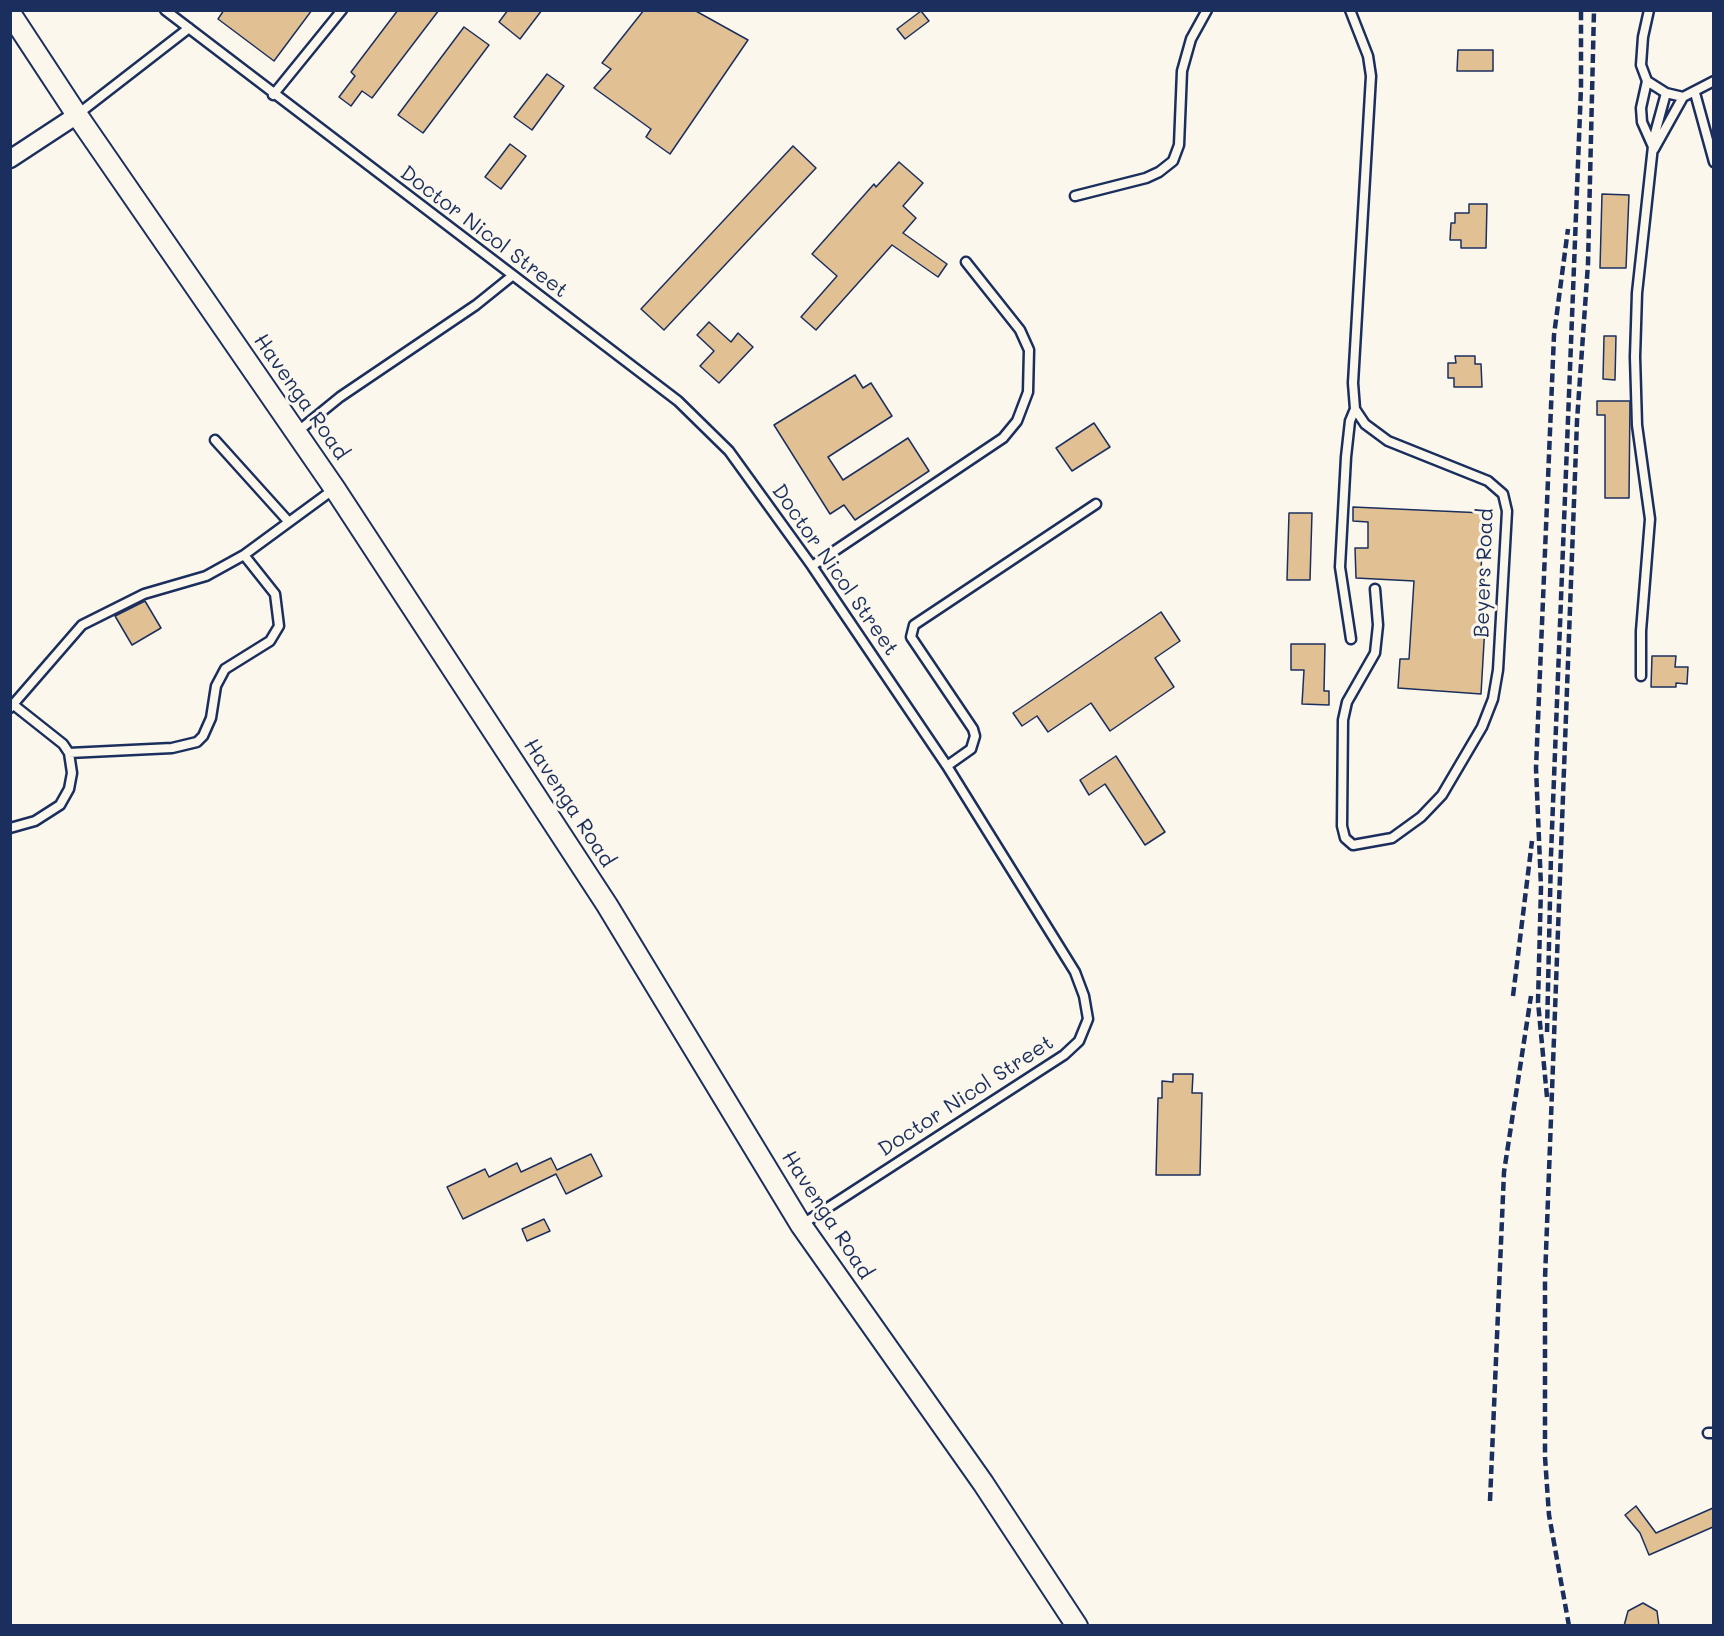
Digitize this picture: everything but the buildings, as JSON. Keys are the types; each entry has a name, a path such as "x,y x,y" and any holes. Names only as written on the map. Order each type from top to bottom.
{"street":[{"name":"Havenga Road","path":"10,13 76,115 335,489 607,905 801,1225 983,1483 1077,1626"},
{"path":"10,159 76,115"}],"lane":[{"name":"Doctor Nicol Street","path":"165,10 669,394 729,451 812,566 947,766 1075,972 1084,996 1088,1019 1079,1041 1064,1055 801,1225"},
{"path":"273,94 342,10"},
{"path":"1075,196 1146,178 1159,172 1173,161 1179,145 1182,71 1191,39 1207,10"},
{"path":"1350,10 1368,56 1371,76 1353,383 1355,409 1350,421 1340,567 1351,639"},
{"path":"1649,10 1643,37 1641,65 1647,81 1641,115 1644,131 1654,149"},
{"path":"76,115 189,28"},
{"path":"1647,81 1666,93 1683,97 1695,93 1713,81"},
{"path":"1641,676 1641,631 1650,519 1637,425 1635,357 1637,293 1657,122 1666,93"},
{"path":"1695,93 1713,162"},
{"path":"1654,149 1683,97"},
{"path":"812,566 1004,438 1017,421 1028,392 1029,350 1020,330 966,262"},
{"path":"296,433 340,397 476,305 512,276"},
{"name":"Beyers Road","path":"1355,409 1365,424 1388,441 1488,481 1503,494 1507,511 1498,670 1492,699 1482,727 1442,795 1421,817 1392,838 1361,845 1348,842 1342,826 1343,720 1347,702 1375,653 1378,625 1375,589"},
{"path":"215,440 288,521"},
{"path":"10,828 35,821 60,805 72,782 69,753 56,737 13,707 82,625 144,594 206,576 243,555 335,489"},
{"path":"947,766 972,749 975,736 973,729 911,637 914,625 1096,504"},
{"path":"69,753 172,748 196,742 203,736 211,718 216,686 225,669 270,641 279,626 279,607 275,594 243,555"}],"railway":[{"path":"1547,1032 1551,855 1581,87 1581,10"},
{"path":"1569,1626 1549,1515 1545,1457 1545,1279 1577,421 1588,264 1594,10"},
{"path":"1547,1097 1538,1002 1541,887 1536,768 1554,335 1568,229"},
{"path":"1513,996 1532,841"},
{"path":"1490,1501 1504,1172 1531,996"}]}
